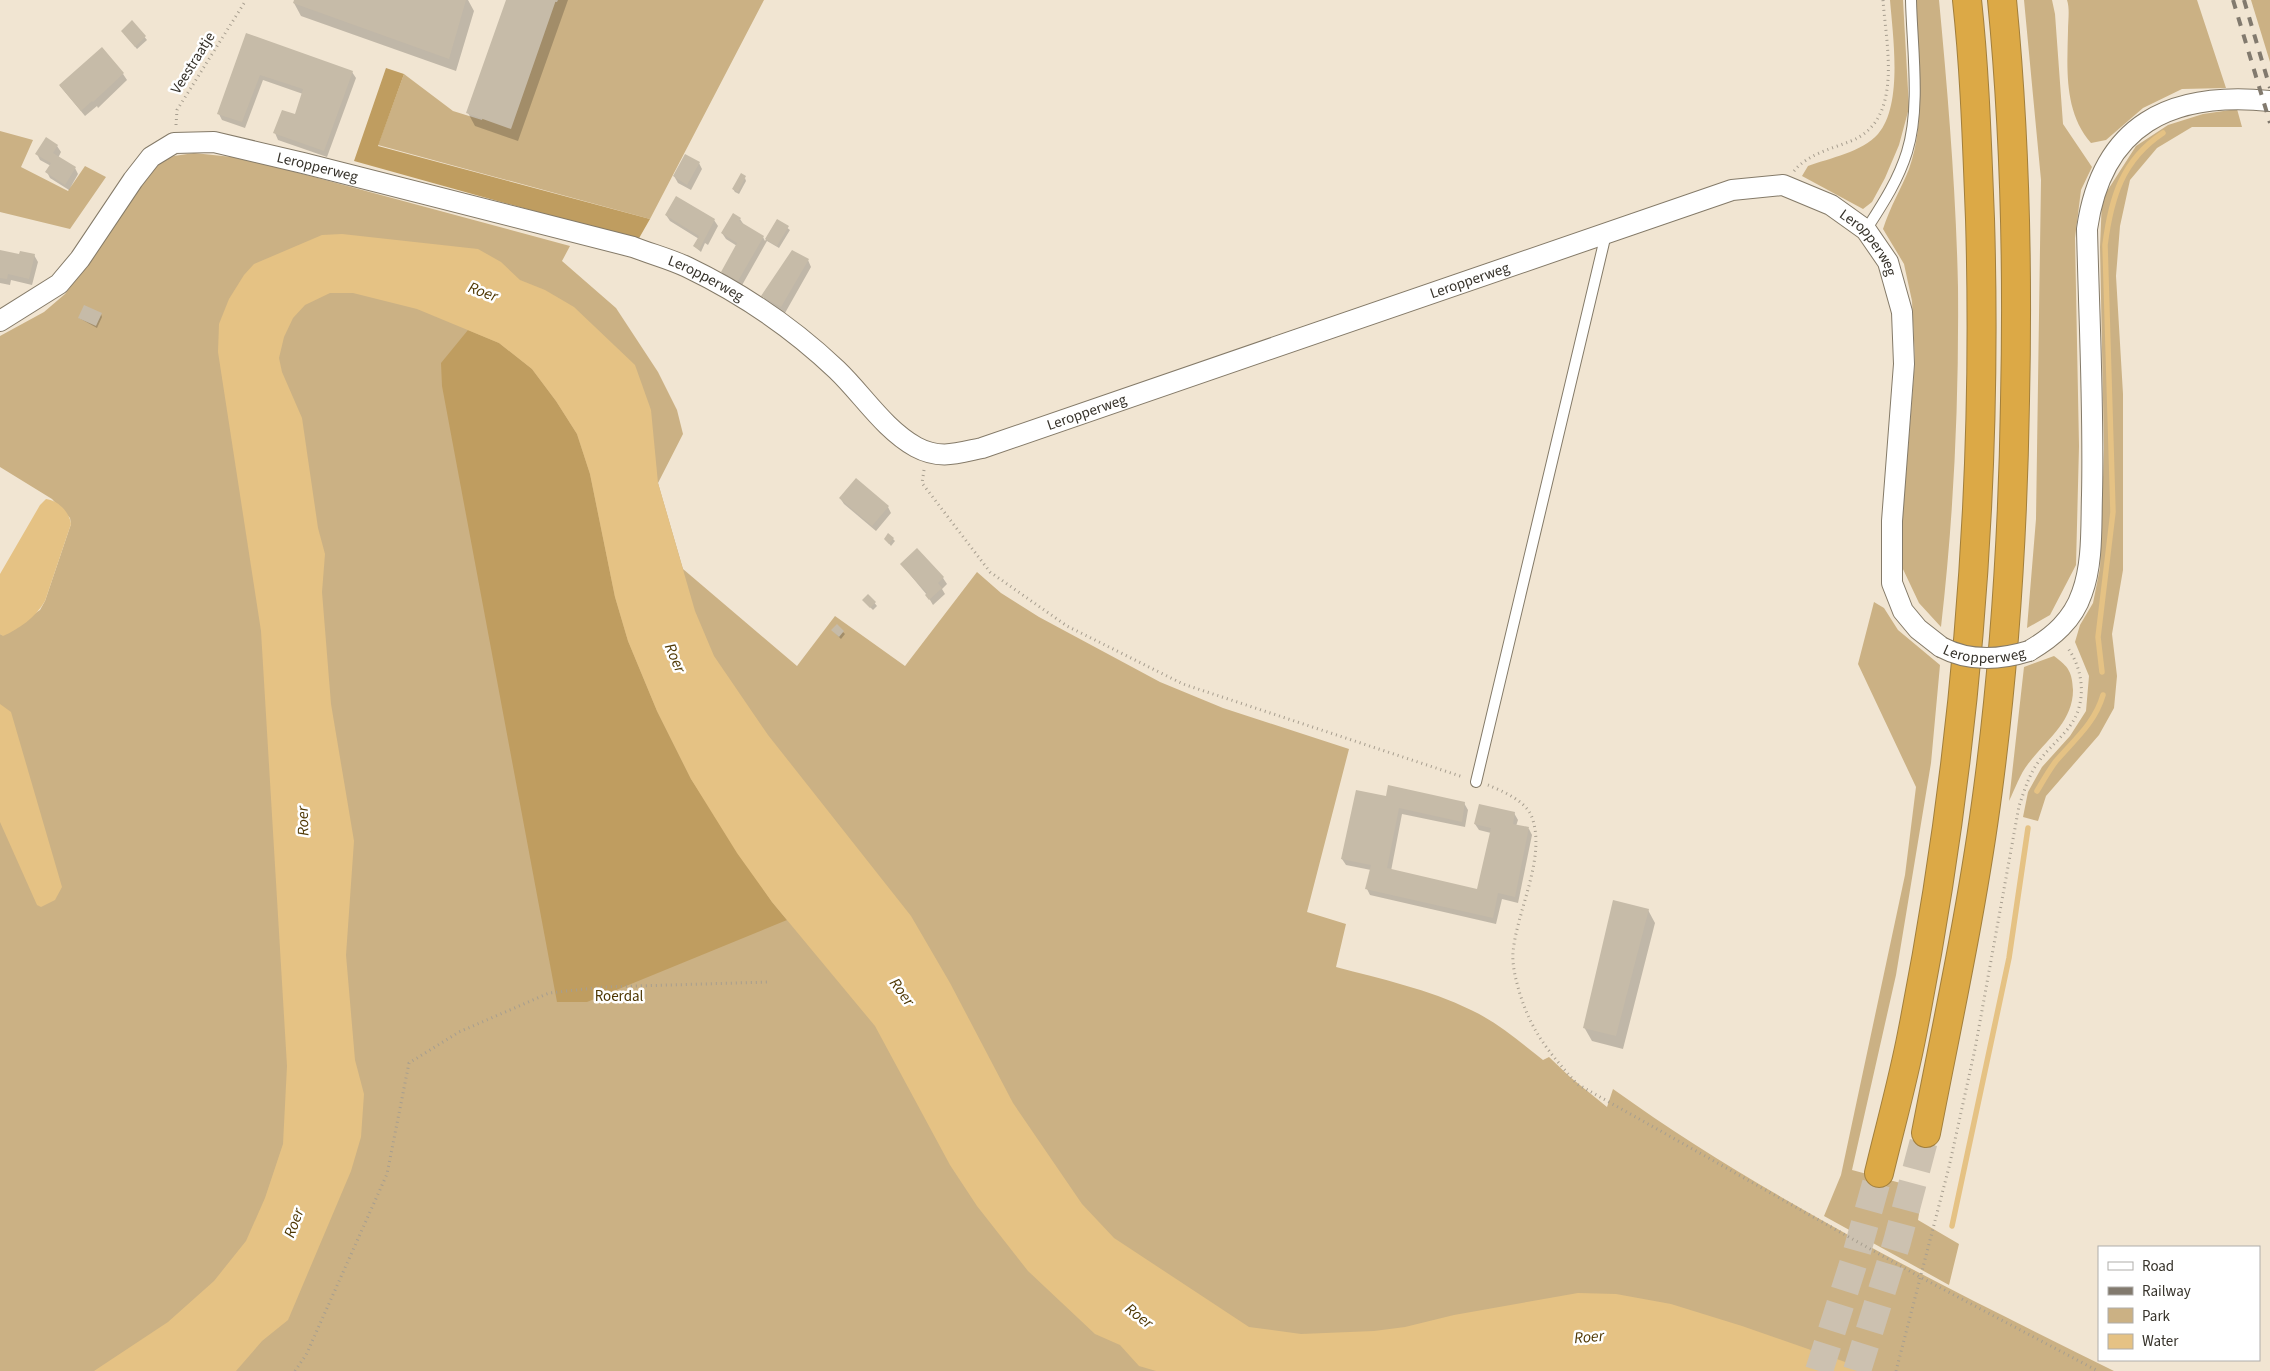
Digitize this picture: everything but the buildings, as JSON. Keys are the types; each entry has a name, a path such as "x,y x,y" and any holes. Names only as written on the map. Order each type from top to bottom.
{"highway":[{"path":"1879,1173 1912,1036 1938,882 1959,734 1974,564 1981,412 1982,306 1977,141 1967,0"},
{"path":"1926,1133 1970,905 1988,788 2004,633 2011,539 2017,301 2014,171 2002,0"}],"street":[{"name":"Leropperweg","path":"0,321 59,284 80,259 132,180 151,156 174,143 214,142 633,248 685,266 738,294 797,334 838,371 899,436 918,448 941,456 982,448 1732,190 1782,185 1831,205 1866,230 1888,262 1902,312 1904,364 1892,521 1892,584 1903,611 1918,629 1940,647 1961,656 1976,658 2010,657 2030,651 2055,634 2068,620 2079,601 2086,582 2091,535 2093,460 2087,229 2090,209 2097,185 2113,154 2125,140 2158,116 2179,107 2209,100 2270,102"}],"lane":[{"path":"1866,230 1896,180 1907,151 1914,98 1911,0"},
{"path":"1476,782 1606,234"}],"path":[{"name":"Veestraatje","path":"174,143 177,110 246,0"},
{"path":"1782,185 1803,160 1863,136 1879,119 1886,96 1888,67 1883,0"},
{"path":"927,451 922,483 990,572 1067,626 1183,684 1488,785 1513,796 1531,814 1537,842 1513,953 1516,981 1527,1017 1547,1049 1577,1084 1920,1277 2098,1371"},
{"path":"1896,1371 1949,1167 1975,1048 2018,806 2028,780 2037,764 2073,722 2080,705 2082,690 2079,672 2073,655 2063,642"},
{"path":"295,1371 306,1355 387,1174 409,1063 460,1032 549,993 602,988 770,982"}],"green space":[{"path":"529,0 557,2 558,0 764,0 650,219 378,145 404,74 453,111 482,120"},
{"path":"1890,0 1903,0 1909,108 1899,145 1885,178 1872,202 1863,209 1802,176 1808,166 1855,150 1871,140 1878,134 1886,121 1894,89 1895,70"},
{"path":"1915,0 1939,0 1951,143 1957,251 1958,329 1955,457 1941,627 1919,603 1902,567 1902,524 1915,360 1912,301 1904,264 1883,229 1909,169 1915,150 1918,129 1920,85"},
{"path":"2024,0 2052,0 2055,14 2063,124 2092,167 2081,190 2075,238 2079,446 2076,565 2050,615 2027,628 2036,519 2041,180"},
{"path":"2067,0 2197,0 2226,88 2182,89 2143,108 2106,140 2091,143 2082,131 2076,118 2069,90 2067,61 2069,11"},
{"path":"2251,0 2270,0 2270,62"},
{"path":"2237,109 2242,127 2192,127 2157,148 2130,180 2120,226 2116,276 2123,394 2123,570 2112,634 2117,676 2114,708 2099,735 2046,796 2038,821 2023,817 2028,792 2042,767 2070,736 2086,711 2089,676 2075,642 2080,625 2093,603 2100,568 2104,449 2100,247 2102,199 2136,146 2168,125 2203,114"},
{"path":"0,131 33,140 21,167 68,191 85,166 106,177 70,229 0,212"},
{"name":"Roerdal","path":"194,153 232,157 288,170 570,246 562,261 616,308 658,372 677,410 683,434 658,483 683,569 797,666 835,616 905,666 977,572 1001,593 1039,617 1160,682 1223,708 1349,749 1307,912 1346,924 1336,967 1421,990 1481,1015 1543,1060 1549,1057 1607,1107 1613,1089 1672,1130 1795,1205 1921,1274 2114,1371 0,1371 0,634 3,635 40,610 45,601 71,524 70,518 52,499 0,467 0,336 44,312 65,294 85,268 139,184 161,162 174,156"},
{"path":"1874,602 1884,608 1898,630 1940,665 1931,763 1896,975 1852,1170 1923,1189 1918,1220 1959,1244 1949,1285 1824,1216 1841,1175 1905,875 1916,787 1858,664"},
{"path":"2054,656 2063,663 2071,674 2072,701 2064,721 2025,768 2009,801 2024,667"}],"shaded area":[{"path":"386,68 404,74 378,146 650,219 638,240 354,161"},
{"path":"468,330 499,343 532,369 556,401 577,434 590,474 615,597 628,641 657,711 691,779 772,902 787,920 587,1002 557,1002 442,386 441,363"}],"water":[{"name":"Roer","path":"342,234 478,249 501,262 520,280 545,290 574,307 635,365 651,410 658,483 695,611 714,656 768,735 911,916 950,983 1013,1103 1082,1204 1114,1238 1249,1327 1301,1334 1374,1331 1405,1327 1454,1315 1578,1293 1616,1294 1671,1304 1742,1326 1871,1371 1156,1371 1139,1366 1120,1345 1095,1334 1028,1271 977,1206 950,1165 875,1026 772,902 737,853 691,779 657,711 628,641 615,597 590,474 577,434 556,401 532,369 499,343 417,309 353,293 330,293 305,305 293,318 284,337 279,358 282,372 302,418 318,528 325,554 322,592 331,704 354,841 346,955 355,1060 364,1094 361,1137 351,1171 288,1320 262,1341 236,1371 94,1371 168,1322 214,1281 246,1241 265,1198 283,1144 287,1066 261,631 218,352 219,324 229,299 244,275 254,264 322,235"},
{"path":"46,499 55,502 63,508 71,524 45,601 27,622 3,636 0,634 0,574 40,505"},
{"path":"0,704 11,712 62,887 55,900 41,907 37,905 0,822"}],"waterway":[{"path":"2102,672 2098,637 2113,512 2105,245 2115,196 2128,168 2137,155 2163,133"},
{"path":"2037,791 2056,761 2089,723 2103,695"},
{"path":"1952,1226 2009,958 2028,828"}],"tunnel":[{"path":"1857,1371 1897,1242 1926,1133"},
{"path":"1819,1371 1856,1255 1879,1173"}],"railway":[{"path":"2233,0 2270,123"},
{"path":"2244,0 2270,88"}]}
